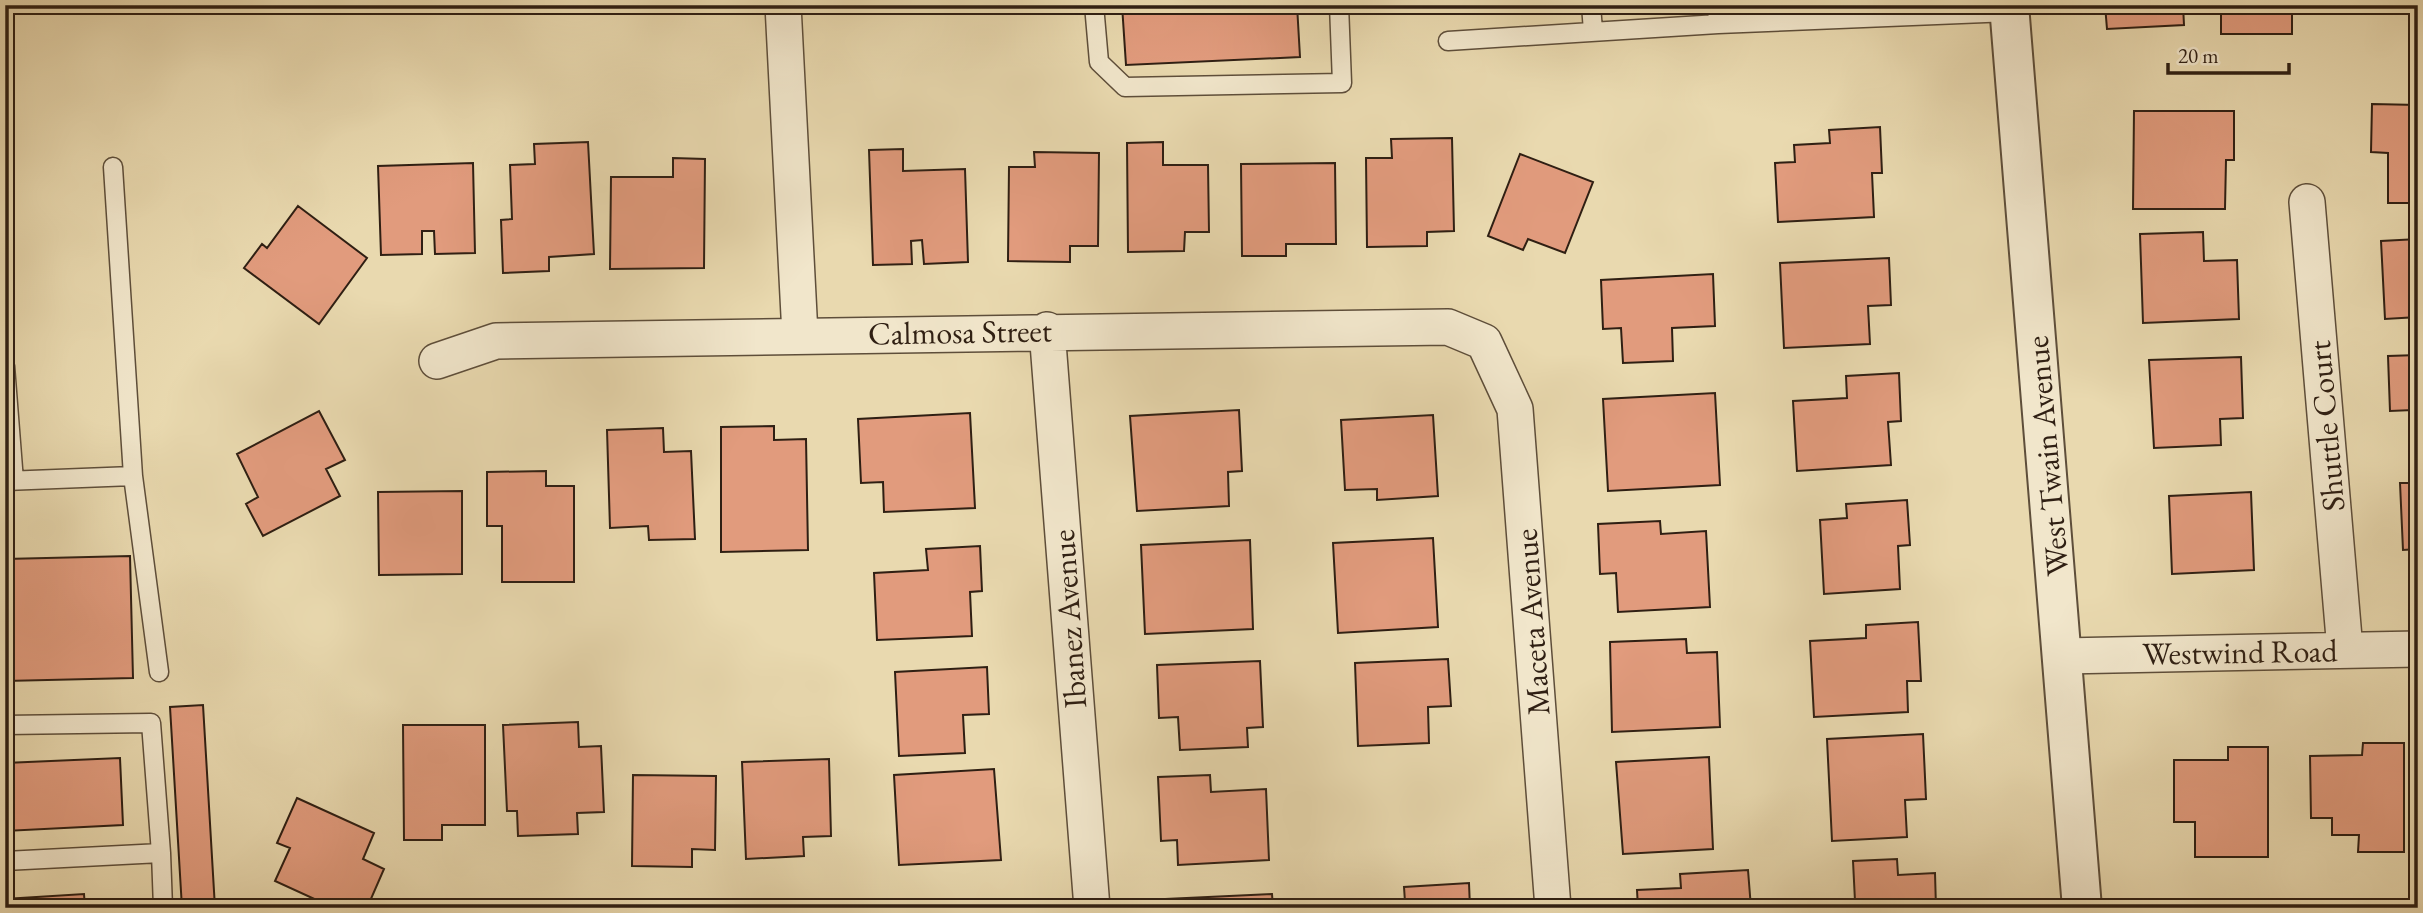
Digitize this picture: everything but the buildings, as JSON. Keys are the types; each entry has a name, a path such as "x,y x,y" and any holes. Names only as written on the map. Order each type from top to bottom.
{"street":[{"path":"783,5 800,335"},
{"name":"West Twain Avenue","path":"2009,9 2082,908"},
{"name":"Shuttle Court","path":"2307,202 2345,650"},
{"name":"Calmosa Street","path":"437,360 496,341 1047,330 1448,327 1484,342"},
{"name":"Ibanez Avenue","path":"1047,330 1092,908"},
{"name":"Maceta Avenue","path":"1484,342 1516,409 1553,908"},
{"name":"Westwind Road","path":"2063,656 2418,649"}],"lane":[{"path":"1094,5 1099,62 1125,88 1342,83 1339,5"},
{"path":"1591,5 1593,31"},
{"path":"1717,5 1718,24"},
{"path":"1448,41 2009,9"},
{"path":"113,167 133,476 159,672"},
{"path":"5,366 10,481 133,476"},
{"path":"5,725 151,723 163,908"},
{"path":"5,861 161,853"}]}
